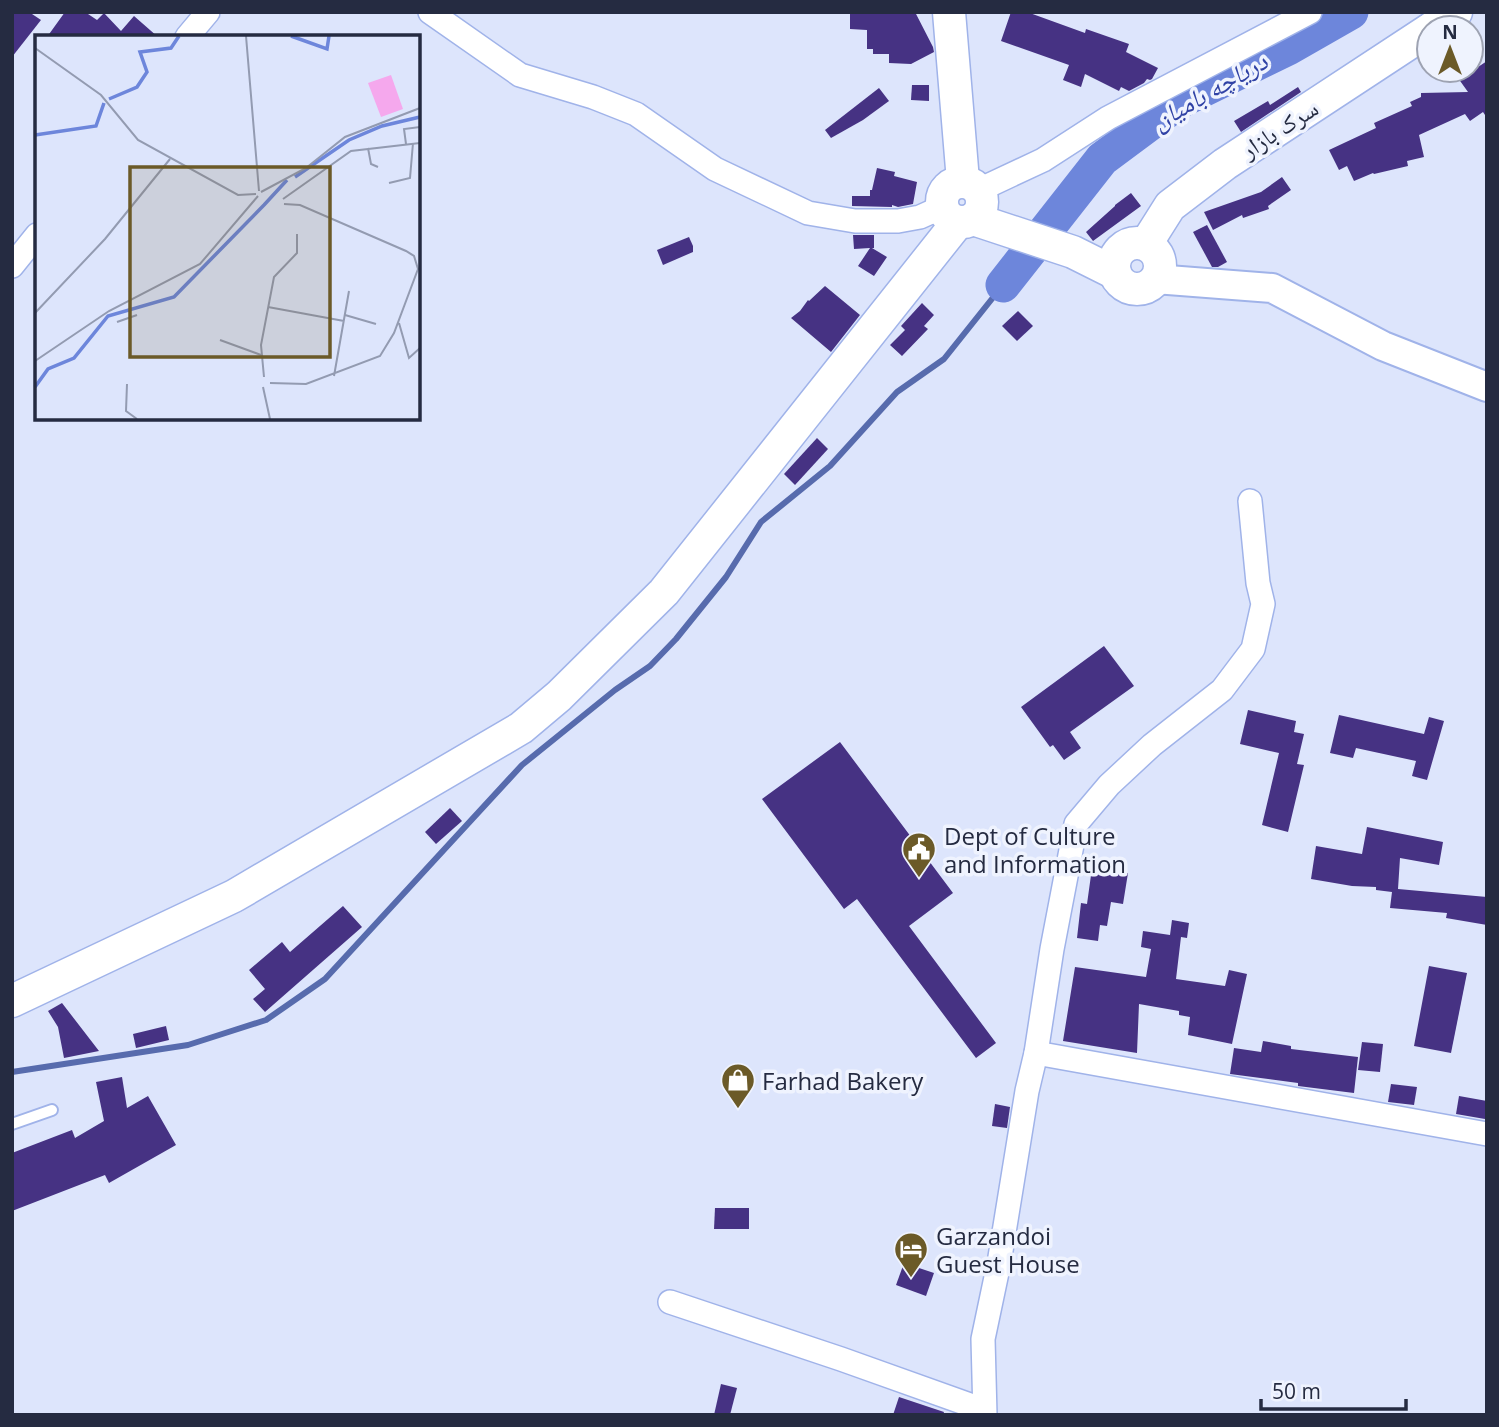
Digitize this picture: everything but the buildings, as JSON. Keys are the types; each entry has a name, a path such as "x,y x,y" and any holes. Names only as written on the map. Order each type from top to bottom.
{"main road":[{"path":"12,1001 234,896 521,728 559,696 664,592 966,204 949,12"},
{"name":"سرک بازار","path":"1146,244 1170,206 1225,164 1415,39"},
{"path":"966,204 1009,225 1076,246 1116,265"},
{"path":"1132,243 1146,244 1159,260 1160,266 1155,279 1146,286 1134,288 1122,283 1116,265 1120,250 1132,243"}],"street":[{"path":"189,35 208,12"},
{"path":"430,12 520,75 593,97 636,114 715,169 808,213 855,221 920,218 966,204 1043,160 1108,118 1310,12"},
{"path":"12,266 35,237"},
{"path":"1155,279 1272,288 1383,346 1487,387"},
{"path":"670,1302 841,1359 985,1412 983,1339 999,1263 1027,1091 1076,824 1109,785 1152,745 1222,690 1254,649 1263,604 1258,583 1250,501"},
{"path":"1036,1053 1487,1134"}],"lane":[{"path":"12,1124 52,1110"}],"waterway":[{"name":"دریاچه بامیان","path":"1003,285 1102,159 1180,101 1288,48 1351,12"},
{"path":"12,1072 188,1045 266,1020 325,979 522,765 615,690 650,666 676,639 726,577 761,522 830,466 897,392 944,359 1003,285"}],"place":[{"name":"Dept of Culture and Information","path":"919,879"},
{"name":"Farhad Bakery","path":"738,1110"},
{"name":"Garzandoi Guest House","path":"911,1279"}]}
